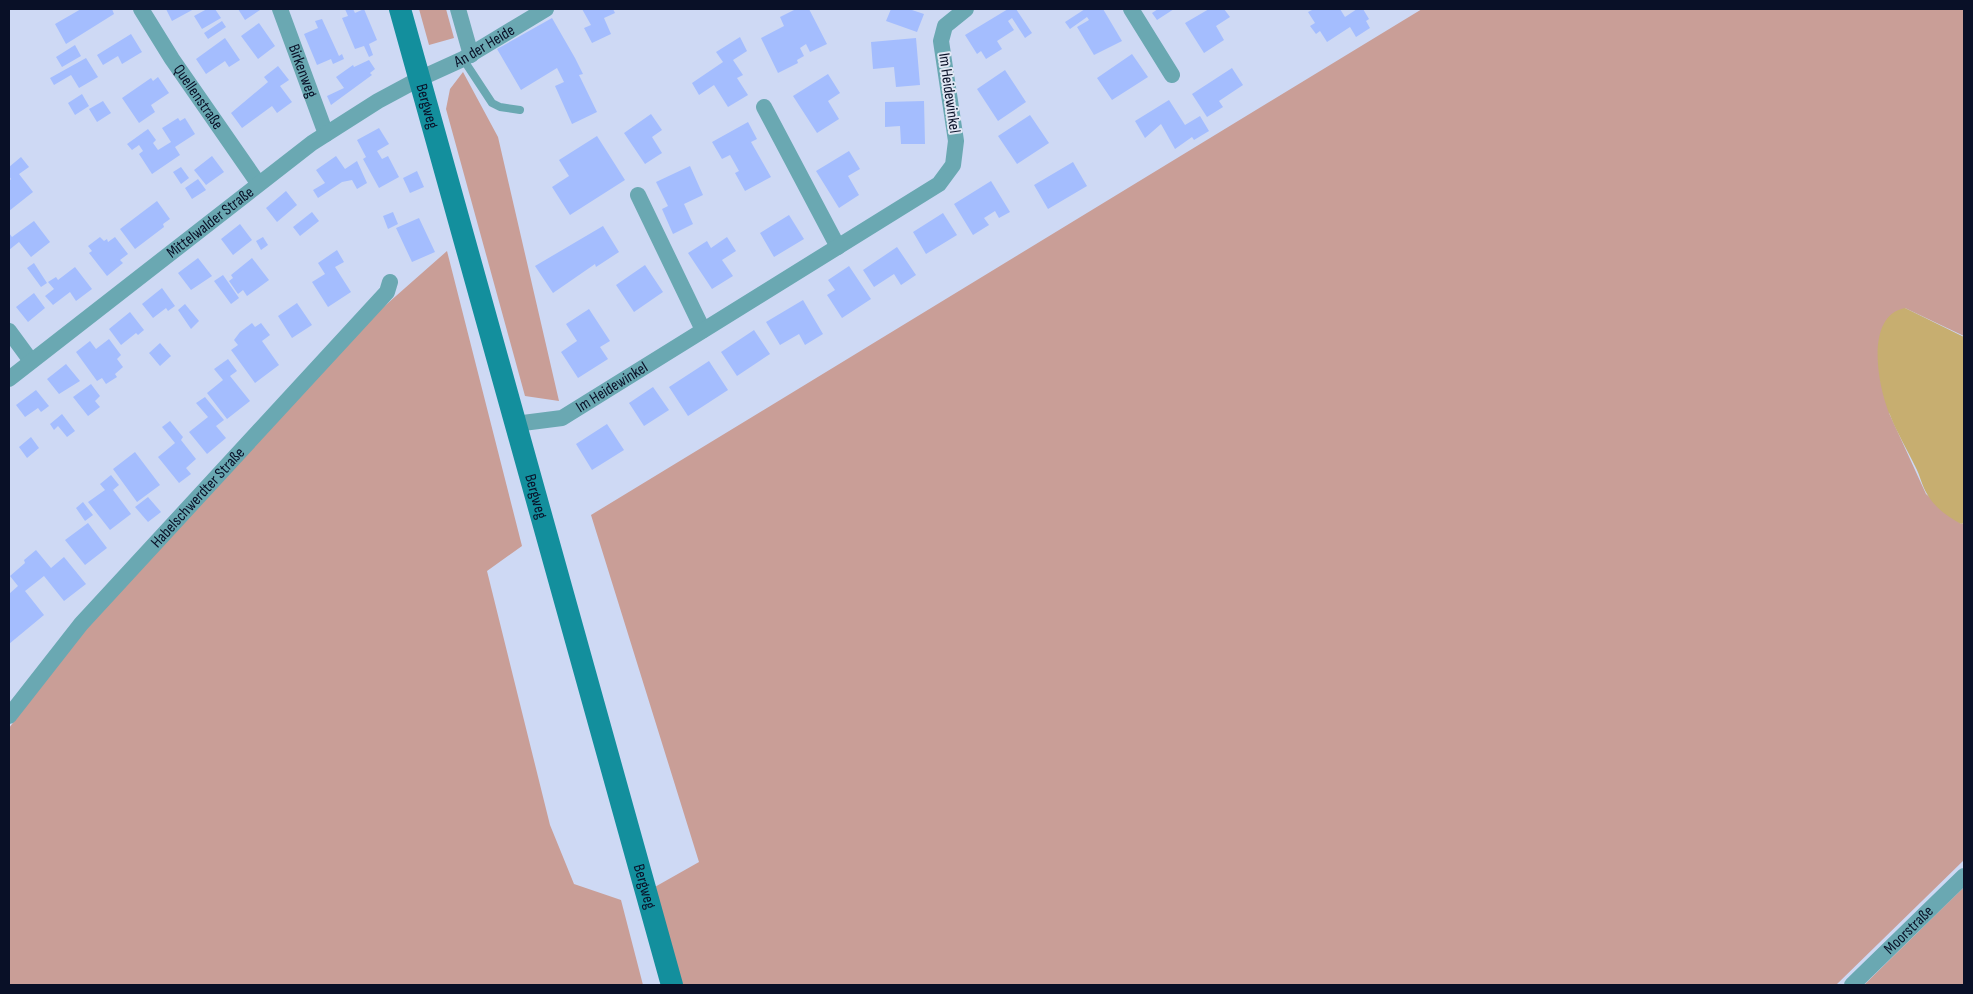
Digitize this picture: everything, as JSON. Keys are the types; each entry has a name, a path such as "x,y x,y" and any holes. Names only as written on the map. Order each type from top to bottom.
{"main road":[{"name":"Bergweg","path":"400,9 672,985"}],"street":[{"name":"Quellenstraße","path":"141,9 258,183"},
{"name":"Birkenweg","path":"280,9 326,134"},
{"path":"458,9 467,57"},
{"name":"An der Heide","path":"419,78 467,57 546,9"},
{"name":"Im Heidewinkel","path":"515,424 562,418 938,184 953,164 956,142 941,41 945,26 966,9"},
{"path":"1131,9 1172,75"},
{"name":"Mittelwalder Straße","path":"9,379 258,183 326,134 419,78"},
{"path":"764,107 838,247"},
{"path":"638,195 703,330"},
{"name":"Habelschwerdter Straße","path":"9,716 81,624 372,309 387,292 390,282"},
{"path":"9,331 31,361"},
{"name":"Moorstraße","path":"1852,985 1964,876"}],"lane":[{"path":"467,57 492,103 500,107 520,110"}],"shaded area":[{"path":"419,9 446,9 454,38 429,45"},
{"path":"1422,9 1964,9 1964,336 1905,308 1889,413 1926,494 1961,524 1964,523 1964,860 1836,985 680,985 653,888 699,862 591,515"},
{"path":"463,72 498,137 559,401 525,396 446,109 450,89"},
{"path":"447,251 522,546 487,571 550,825 574,884 621,900 643,985 9,985 9,728 91,620 371,318"},
{"path":"1905,308 1964,337 1964,523 1961,524 1942,512 1927,494 1917,469 1893,422 1882,388 1879,371 1879,338 1884,324 1892,314"},
{"path":"1964,887 1964,985 1864,985"}],"building":[{"path":"81,9 112,9 114,14 66,44 55,24"},
{"path":"166,9 194,9 172,21"},
{"path":"207,9 215,9 221,18 202,29 194,16"},
{"path":"238,9 259,9 260,10 245,20"},
{"path":"345,9 353,9 355,13 364,9 377,40 369,44 373,55 369,57 364,46 355,49 342,18 348,16"},
{"path":"582,9 613,9 615,13 604,18 611,34 592,43 584,28 591,25"},
{"path":"796,9 809,9 827,44 810,52 806,44 800,48 804,56 797,60 798,63 778,73 761,38 784,26 780,17"},
{"path":"891,9 909,9 924,14 917,32 886,21"},
{"path":"1008,9 1016,9 1032,33 1025,38 1012,18 1008,21 1014,30 997,41 1002,49 986,59 981,51 977,54 965,35"},
{"path":"1085,9 1103,9 1122,41 1094,55 1077,27 1089,20 1087,17 1070,29 1065,22"},
{"path":"1158,9 1174,9 1157,20 1152,13"},
{"path":"1209,9 1224,9 1230,17 1216,26 1224,40 1204,53 1185,23"},
{"path":"1314,9 1340,9 1345,17 1357,9 1363,9 1369,19 1366,21 1370,28 1356,37 1350,27 1327,42 1320,31 1316,34 1310,26 1315,23 1308,12"},
{"path":"552,18 583,74 579,75 597,112 572,124 555,86 564,82 557,68 521,90 497,49"},
{"path":"322,19 339,56 342,54 344,59 333,64 331,59 317,65 304,34 318,28 315,21"},
{"path":"222,21 226,27 208,39 204,33"},
{"path":"259,23 275,46 258,59 241,36"},
{"path":"131,34 142,52 122,64 118,56 103,65 97,55"},
{"path":"740,37 747,51 733,60 743,75 737,78 748,95 728,107 714,85 699,95 692,83 723,62 716,52"},
{"path":"225,38 240,60 229,67 225,61 206,74 196,59"},
{"path":"916,38 920,85 896,87 894,67 873,69 871,42"},
{"path":"75,45 81,56 62,67 56,57"},
{"path":"1132,54 1148,77 1112,100 1097,78"},
{"path":"86,58 98,77 79,88 71,75 54,85 50,78"},
{"path":"369,60 375,69 370,73 372,75 331,105 327,96 344,88 336,77 353,65 354,67"},
{"path":"278,66 289,80 280,86 292,102 277,113 272,106 242,128 231,113 268,82 264,77"},
{"path":"1232,68 1243,85 1219,101 1223,107 1207,117 1192,94"},
{"path":"1005,70 1026,102 998,121 977,89"},
{"path":"828,74 840,93 828,101 839,119 817,133 793,96"},
{"path":"158,77 169,93 151,105 155,112 139,123 122,98 151,78 153,81"},
{"path":"82,94 89,106 75,115 68,103"},
{"path":"1169,100 1185,125 1200,116 1209,131 1194,140 1192,137 1175,149 1161,124 1145,138 1135,121"},
{"path":"103,101 111,113 97,122 89,109"},
{"path":"924,101 925,144 901,144 900,126 885,127 885,102"},
{"path":"651,114 662,130 652,137 662,153 645,164 624,133"},
{"path":"1030,115 1049,143 1017,164 998,136"},
{"path":"178,118 180,121 185,118 195,134 175,147 180,155 152,174 139,154 143,151 139,145 132,150 127,144 148,129 156,140 153,143 158,150 171,142 162,128"},
{"path":"748,122 757,139 751,142 771,177 745,191 735,173 739,171 730,155 722,159 712,142"},
{"path":"379,128 389,144 377,151 382,159 388,156 399,177 379,188 363,159 366,157 357,140"},
{"path":"597,136 625,180 570,215 552,187 569,176 559,160"},
{"path":"849,151 860,169 848,176 859,195 839,208 816,171"},
{"path":"212,156 224,172 206,185 194,170"},
{"path":"336,156 345,169 357,161 367,183 357,189 352,180 342,182 318,198 313,190 325,183 316,170"},
{"path":"21,157 29,167 19,174 33,192 9,211 9,181 11,179 9,167"},
{"path":"1073,162 1087,186 1048,209 1034,185"},
{"path":"690,166 703,195 684,204 693,224 673,234 662,209 668,206 656,182"},
{"path":"181,167 189,178 181,184 173,172"},
{"path":"417,171 424,187 410,193 403,178"},
{"path":"198,179 206,190 192,199 185,188"},
{"path":"991,181 1010,212 999,218 995,211 984,218 989,225 973,235 954,204"},
{"path":"286,191 297,205 277,222 266,208"},
{"path":"157,201 170,219 163,224 164,227 135,249 120,229"},
{"path":"312,212 319,221 300,236 293,227"},
{"path":"393,212 398,224 388,229 383,216"},
{"path":"943,213 957,235 926,254 913,232"},
{"path":"789,215 804,239 774,257 760,233"},
{"path":"419,218 435,252 412,262 396,228"},
{"path":"34,221 50,242 31,257 19,242 9,250 9,233 12,237"},
{"path":"240,224 252,240 233,255 221,239"},
{"path":"603,226 619,252 596,267 595,264 553,293 535,266"},
{"path":"100,237 104,241 107,239 108,242 115,237 128,254 120,260 123,263 107,276 89,253 92,251 88,246"},
{"path":"263,237 268,245 261,250 256,241"},
{"path":"727,237 736,251 722,260 733,276 712,289 688,253 707,241 711,248"},
{"path":"897,247 916,275 901,285 894,274 874,287 863,270"},
{"path":"337,250 344,262 335,267 351,292 328,307 312,282 325,274 318,263"},
{"path":"198,258 212,276 191,290 178,273"},
{"path":"252,258 269,280 247,296 243,290 238,294 229,281 233,278 231,275"},
{"path":"34,263 47,283 41,287 27,268"},
{"path":"645,265 663,292 634,312 616,285"},
{"path":"849,266 871,299 842,318 827,295 835,290 828,280"},
{"path":"75,267 92,289 76,301 70,292 53,305 45,296 54,289 48,282 56,277 58,280"},
{"path":"223,275 239,298 231,304 214,281"},
{"path":"162,288 175,306 168,311 166,308 153,318 142,304"},
{"path":"34,293 45,308 28,322 16,307"},
{"path":"803,300 823,334 805,345 799,334 780,345 766,322"},
{"path":"297,303 312,325 292,338 278,316"},
{"path":"185,304 199,321 191,329 178,310"},
{"path":"589,309 610,341 600,347 608,359 578,378 561,352 577,341 566,324"},
{"path":"130,312 144,330 138,335 136,333 121,345 109,329"},
{"path":"252,323 255,327 261,323 270,335 262,341 279,365 255,383 231,350 238,345 234,340 240,332"},
{"path":"754,330 770,354 737,376 721,352"},
{"path":"109,339 121,355 117,359 123,367 115,374 117,377 106,384 102,378 97,381 76,352 90,341 96,349"},
{"path":"160,343 171,356 160,366 149,353"},
{"path":"228,359 237,371 230,376 250,401 227,419 207,393 223,380 214,369"},
{"path":"709,361 728,390 688,416 669,387"},
{"path":"66,364 80,381 59,394 47,379"},
{"path":"91,384 100,396 95,401 100,407 88,416 73,397"},
{"path":"653,387 669,410 644,426 629,403"},
{"path":"36,390 49,406 41,412 38,408 25,417 16,405"},
{"path":"205,397 224,420 216,426 226,438 207,454 189,432 208,417 196,403"},
{"path":"62,414 75,431 67,437 58,426 54,430 50,424"},
{"path":"170,421 183,437 181,440 196,459 186,468 191,474 179,483 158,457 175,443 162,427"},
{"path":"607,424 624,450 592,470 576,444"},
{"path":"31,437 39,448 27,458 19,447"},
{"path":"135,452 160,485 137,502 113,469"},
{"path":"111,475 119,485 113,490 131,514 110,530 88,502 105,490 100,484"},
{"path":"148,497 161,512 148,522 135,507"},
{"path":"83,502 93,515 85,521 76,508"},
{"path":"88,523 107,548 85,565 65,540"},
{"path":"36,550 51,568 64,557 86,584 64,601 44,576 25,591 44,615 9,644 9,594 18,586 10,576"}]}
